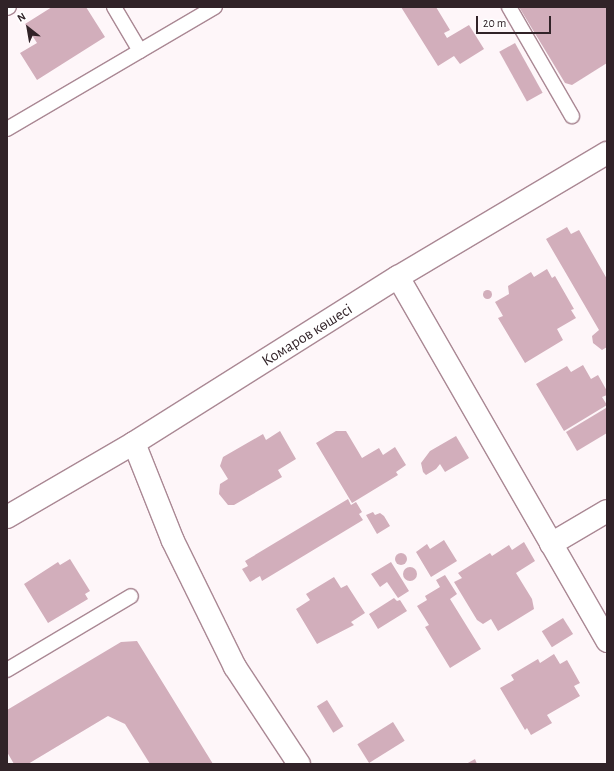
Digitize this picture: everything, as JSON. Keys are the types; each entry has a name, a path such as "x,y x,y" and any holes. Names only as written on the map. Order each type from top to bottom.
{"street":[{"name":"Комаров көшесі","path":"7,517 134,443 398,278 607,153"},
{"path":"398,278 607,642"},
{"path":"134,443 173,541 235,667 299,764"},
{"path":"551,544 607,511"}],"lane":[{"path":"114,7 140,51"},
{"path":"7,129 215,7"},
{"path":"509,7 572,116"},
{"path":"7,670 131,596"}],"building":[{"path":"52,7 86,7 105,37 37,80 20,53 37,43 25,24"},
{"path":"401,7 436,7 450,30 444,33 447,38 469,25 484,49 460,64 454,56 438,66"},
{"path":"519,7 607,7 607,63 572,85 565,83"},
{"path":"515,43 543,93 527,102 499,52"},
{"path":"567,227 571,234 579,230 607,279 607,347 602,350 593,343 592,336 599,330 546,239"},
{"path":"547,269 552,278 555,276 574,309 571,310 576,318 557,329 563,340 525,363 498,318 503,316 495,302 509,294 508,286 531,272 534,277"},
{"path":"487,289 492,294 487,299 482,294"},
{"path":"583,365 591,379 598,375 607,391 607,395 602,397 607,405 564,431 536,384 567,366 571,372"},
{"path":"606,408 607,433 577,451 566,432"},
{"path":"280,431 296,459 278,470 282,477 234,505 228,505 219,494 220,484 228,479 220,466 223,457 263,434 266,440"},
{"path":"336,431 346,431 362,458 379,448 383,455 395,447 406,465 396,472 398,475 352,503 316,443"},
{"path":"456,436 469,458 445,472 440,464 436,469 426,475 423,472 421,463 430,451"},
{"path":"348,499 351,505 356,502 362,512 359,514 363,520 262,581 260,576 250,582 242,569 248,566 245,561"},
{"path":"373,512 375,515 380,513 384,516 390,526 377,534 366,515"},
{"path":"444,540 457,561 431,577 416,552 427,544 430,549"},
{"path":"524,542 535,561 516,573 532,599 534,609 498,631 491,619 483,624 477,620 454,582 462,578 458,573 490,553 492,556 509,545 512,550"},
{"path":"403,553 406,554 406,564 399,565 396,564 395,557 396,554"},
{"path":"70,559 90,591 85,594 88,599 48,623 24,584 58,562 60,565"},
{"path":"391,562 409,591 398,598 387,582 380,587 371,574"},
{"path":"410,567 415,569 417,574 415,579 410,581 405,579 403,574 405,569"},
{"path":"445,575 457,594 450,599 481,649 450,668 425,627 429,625 417,606 427,600 425,596 440,587 436,580"},
{"path":"334,577 341,588 347,585 365,613 351,622 354,625 317,644 296,609 310,600 306,594"},
{"path":"394,598 397,601 400,600 407,611 378,629 369,614"},
{"path":"563,618 573,634 552,647 542,631"},
{"path":"137,641 213,764 150,764 125,724 108,716 28,764 14,764 7,752 7,710 121,642"},
{"path":"554,654 560,664 567,660 580,683 574,686 580,696 547,715 552,723 531,735 527,728 525,730 500,688 514,680 511,675 538,659 540,663"},
{"path":"327,700 343,726 333,733 317,706"},
{"path":"393,722 405,741 369,763 357,744"},
{"path":"475,759 477,764 466,764"}]}
